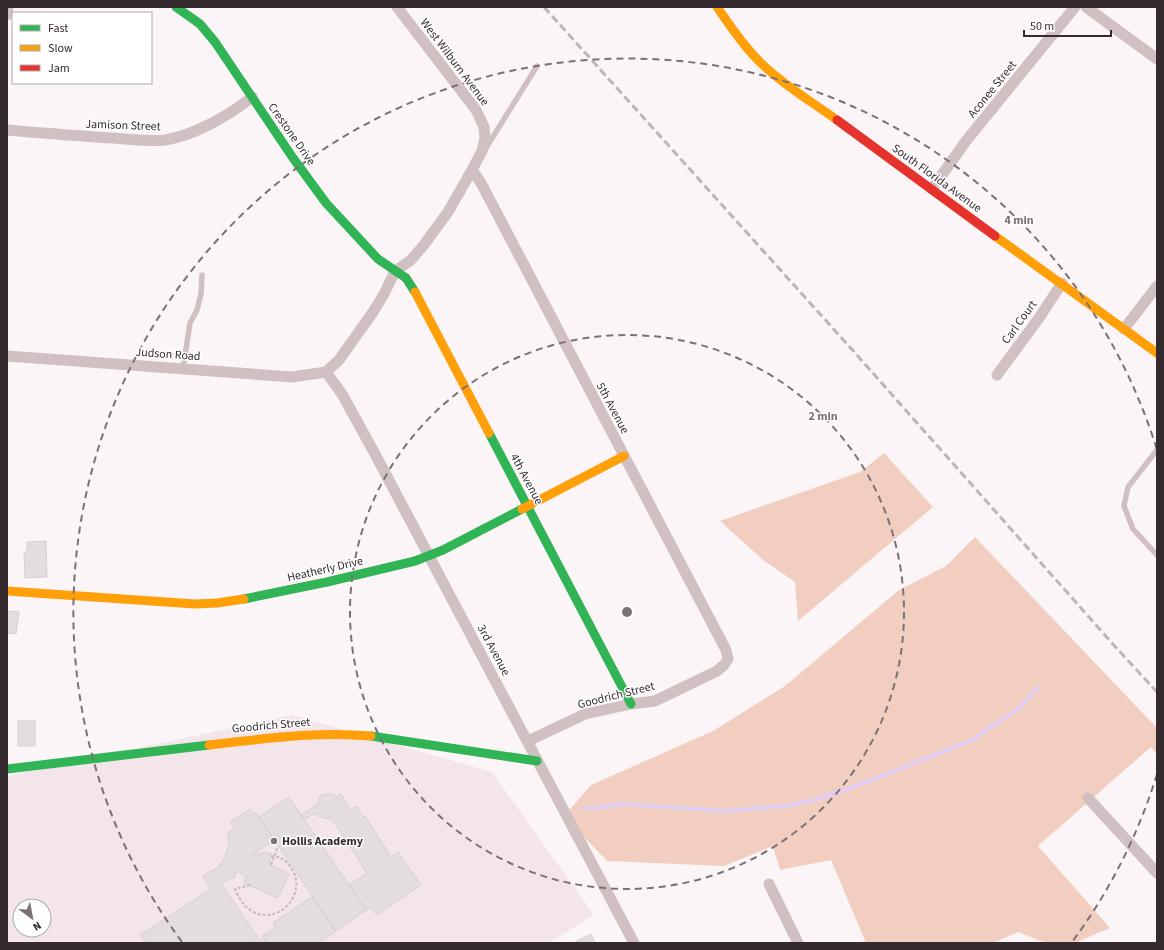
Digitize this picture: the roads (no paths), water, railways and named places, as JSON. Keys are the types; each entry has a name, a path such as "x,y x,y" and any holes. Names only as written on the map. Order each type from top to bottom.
{"street":[{"path":"7,15 8,7"},
{"name":"Crestone Drive","path":"176,7 191,17 206,31 293,158 326,203 378,259 395,271"},
{"name":"West Wilburn Avenue","path":"326,372 339,360 373,312 395,271 410,261 448,212 472,170 484,144 484,127 476,110 467,96 397,7"},
{"name":"South Florida Avenue","path":"717,7 745,46 763,65 785,83 1157,353"},
{"name":"Aconee Street","path":"932,189 966,141 1075,7"},
{"path":"1086,7 1157,59"},
{"name":"Jamison Street","path":"7,130 88,137 165,140 198,130 240,106 252,97"},
{"name":"5th Avenue","path":"472,170 481,183 726,650 728,659"},
{"name":"4th Avenue","path":"395,271 406,278 416,294 631,704"},
{"name":"Carl Court","path":"997,375 1039,318 1062,283"},
{"path":"1124,329 1157,286"},
{"name":"Judson Road","path":"7,356 292,377 326,372"},
{"name":"3rd Avenue","path":"326,372 342,394 528,741 537,761 634,943"},
{"name":"Heatherly Drive","path":"7,591 212,604 237,601 301,587 400,565 429,556 624,456"},
{"name":"Goodrich Street","path":"528,741 585,714 631,704 655,701 717,670 724,665 728,659"},
{"name":"Goodrich Street","path":"7,769 259,739 318,734 351,734 380,737 537,761"},
{"path":"1088,798 1157,873"},
{"path":"769,884 798,943"}],"lane":[{"path":"472,170 538,66"},
{"path":"183,369 190,323 197,310 201,294 202,275"},
{"path":"1157,450 1128,487 1124,506 1133,528 1157,555"}],"waterway":[{"path":"584,809 625,804 722,811 786,806 815,800 869,781 972,740 1018,709 1039,687"}],"railway":[{"path":"544,7 1157,692"}],"place":[{"name":"Hollis Academy","path":"274,841"}]}
